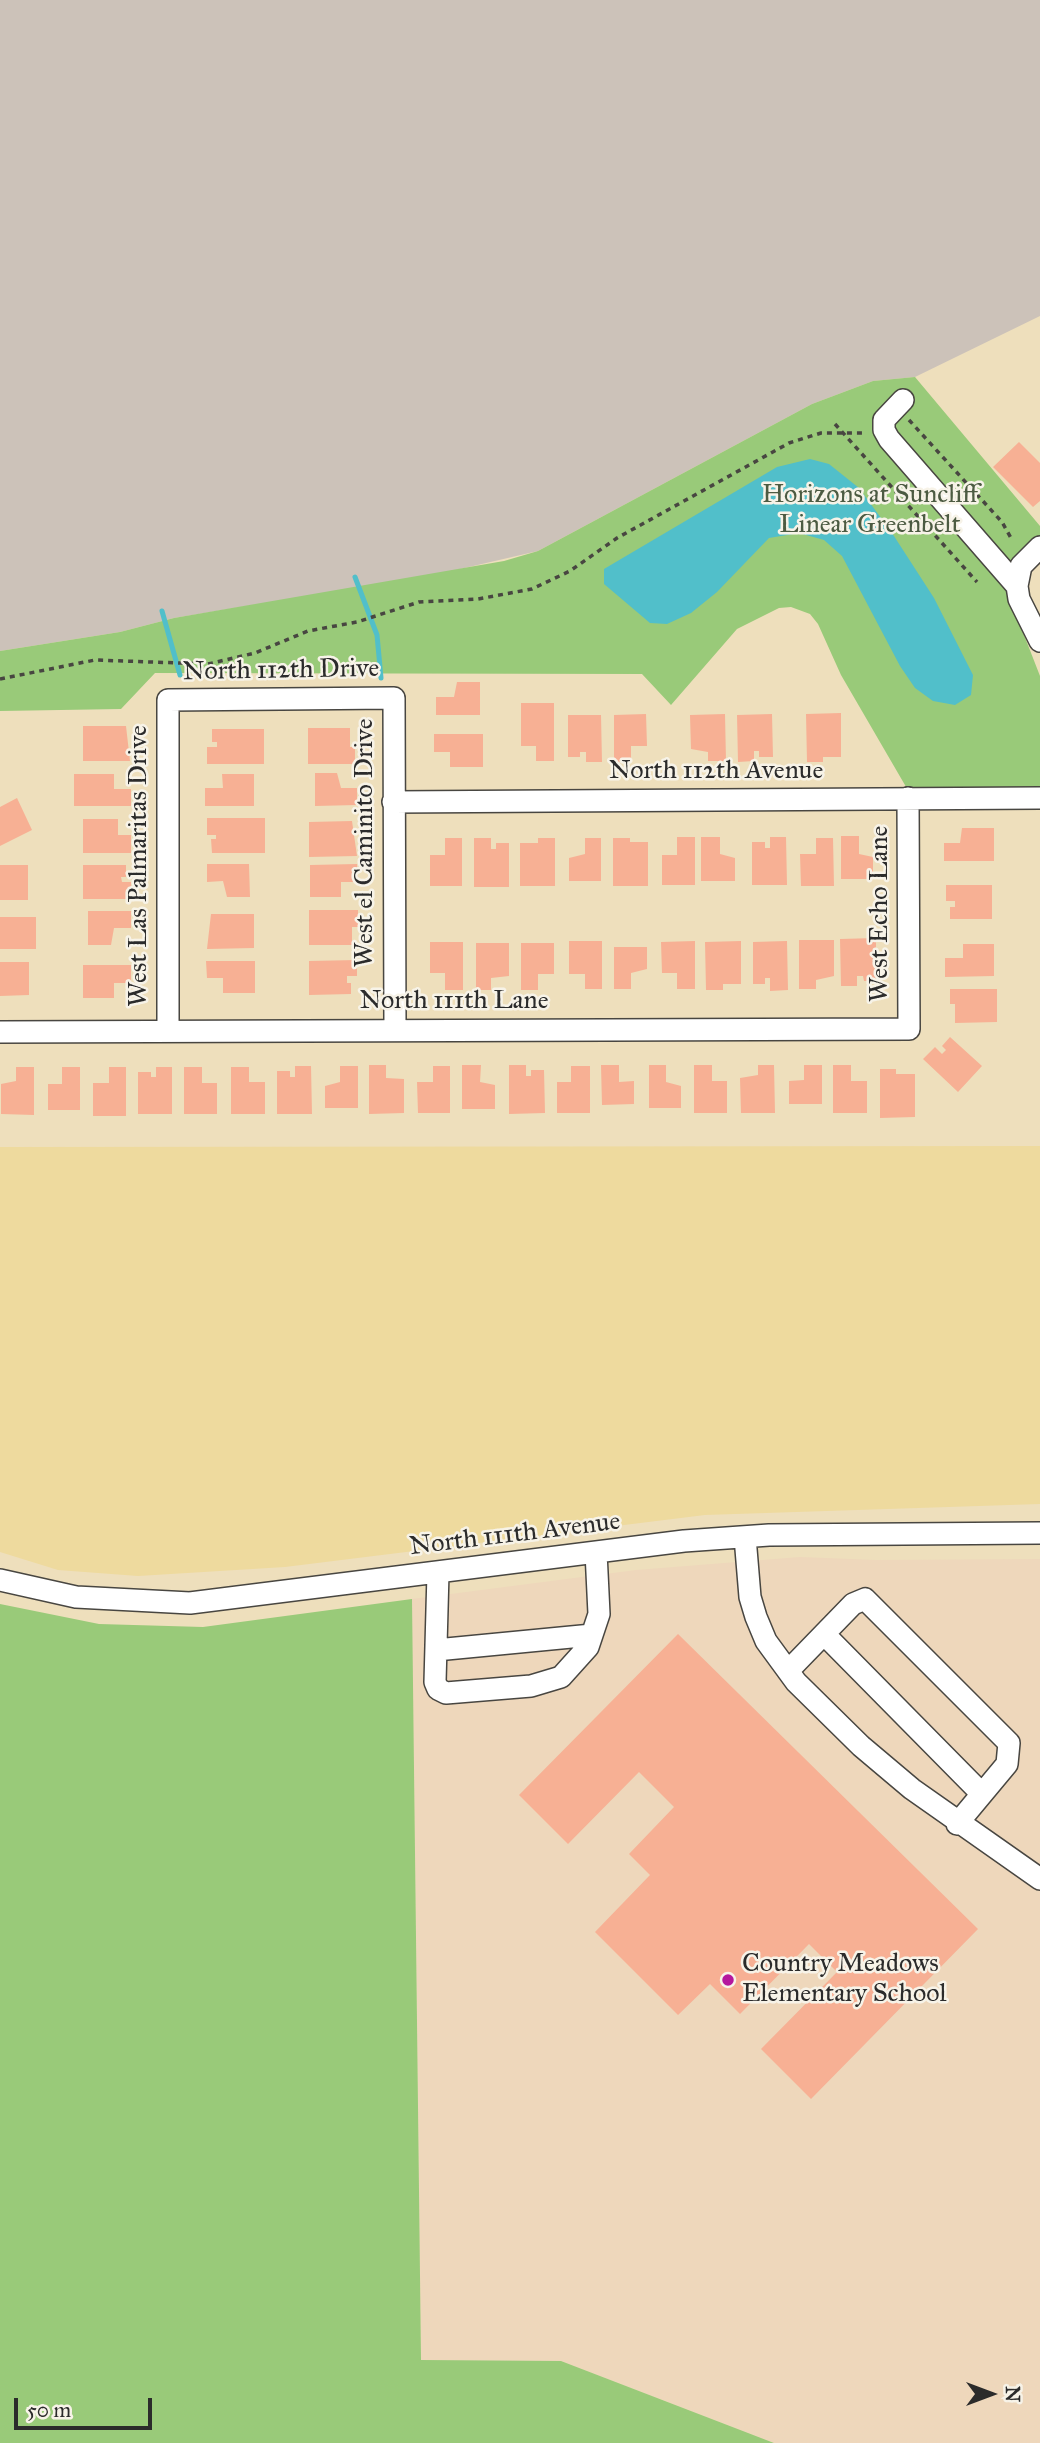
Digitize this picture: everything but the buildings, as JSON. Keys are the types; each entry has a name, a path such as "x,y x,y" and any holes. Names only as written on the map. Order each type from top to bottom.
{"street":[{"path":"902,408 887,413 884,430 1017,586"},
{"path":"1040,547 1021,566 1017,586 1019,600 1040,641"},
{"name":"North 112th Drive","path":"168,700 394,698"},
{"name":"West el Caminito Drive","path":"394,698 395,1030"},
{"name":"West Las Palmaritas Drive","path":"168,700 168,1031"},
{"name":"West Echo Lane","path":"908,798 909,1029"},
{"name":"North 112th Avenue","path":"393,802 1040,798"},
{"name":"North 111th Lane","path":"0,1032 909,1029"},
{"name":"North 111th Avenue","path":"0,1580 76,1597 190,1603 596,1552 745,1537 1040,1533"},
{"path":"745,1537 750,1597 756,1617 766,1641 788,1671 862,1746 957,1824 1040,1879"},
{"path":"438,1573 435,1682 438,1689 446,1693 531,1686 561,1678 578,1662 592,1635 599,1614 596,1552"},
{"path":"788,1671 853,1604 864,1600 1009,1743 1007,1764 957,1824"},
{"path":"824,1634 982,1794"},
{"path":"436,1650 592,1635"}],"path":[{"path":"0,679 95,660 208,664 255,653 308,631 357,622 419,602 478,599 532,589 570,571 617,538 789,443 808,435 884,430 902,408 1002,522 1010,538"},
{"path":"835,424 977,582"}],"shaded area":[{"path":"0,0 1040,0 1040,316 915,377 873,381 812,404 538,551 430,576 174,618 120,632 0,651"},
{"name":"Country Meadows Elementary School","path":"800,1557 876,1560 1040,1559 1040,2443 774,2443 561,2361 421,2361 412,1599 636,1570"}],"green space":[{"name":"Horizons at Suncliff Linear Greenbelt","path":"915,377 1040,526 1040,539 1008,564 1005,586 1040,676 1040,791 909,792 841,675 818,624 810,614 791,607 779,608 737,629 671,705 642,674 155,673 121,709 0,711 0,651 120,632 174,618 504,561 538,551 812,404 873,381"},
{"path":"412,1599 421,2360 561,2361 774,2443 0,2443 0,1604 99,1624 203,1627"}],"sand":[{"path":"1040,1146 1040,1504 705,1515 285,1567 138,1576 58,1570 0,1552 0,1147"}],"water":[{"path":"810,459 829,464 859,488 892,533 934,598 973,675 971,695 955,705 933,701 915,688 900,666 842,556 824,540 799,533 769,538 717,592 691,613 667,624 650,623 604,584 604,569 777,467"}],"waterway":[{"path":"355,577 377,635 381,678"},
{"path":"162,611 180,675"}],"place":[{"name":"Country Meadows Elementary School","path":"728,1980"}]}
